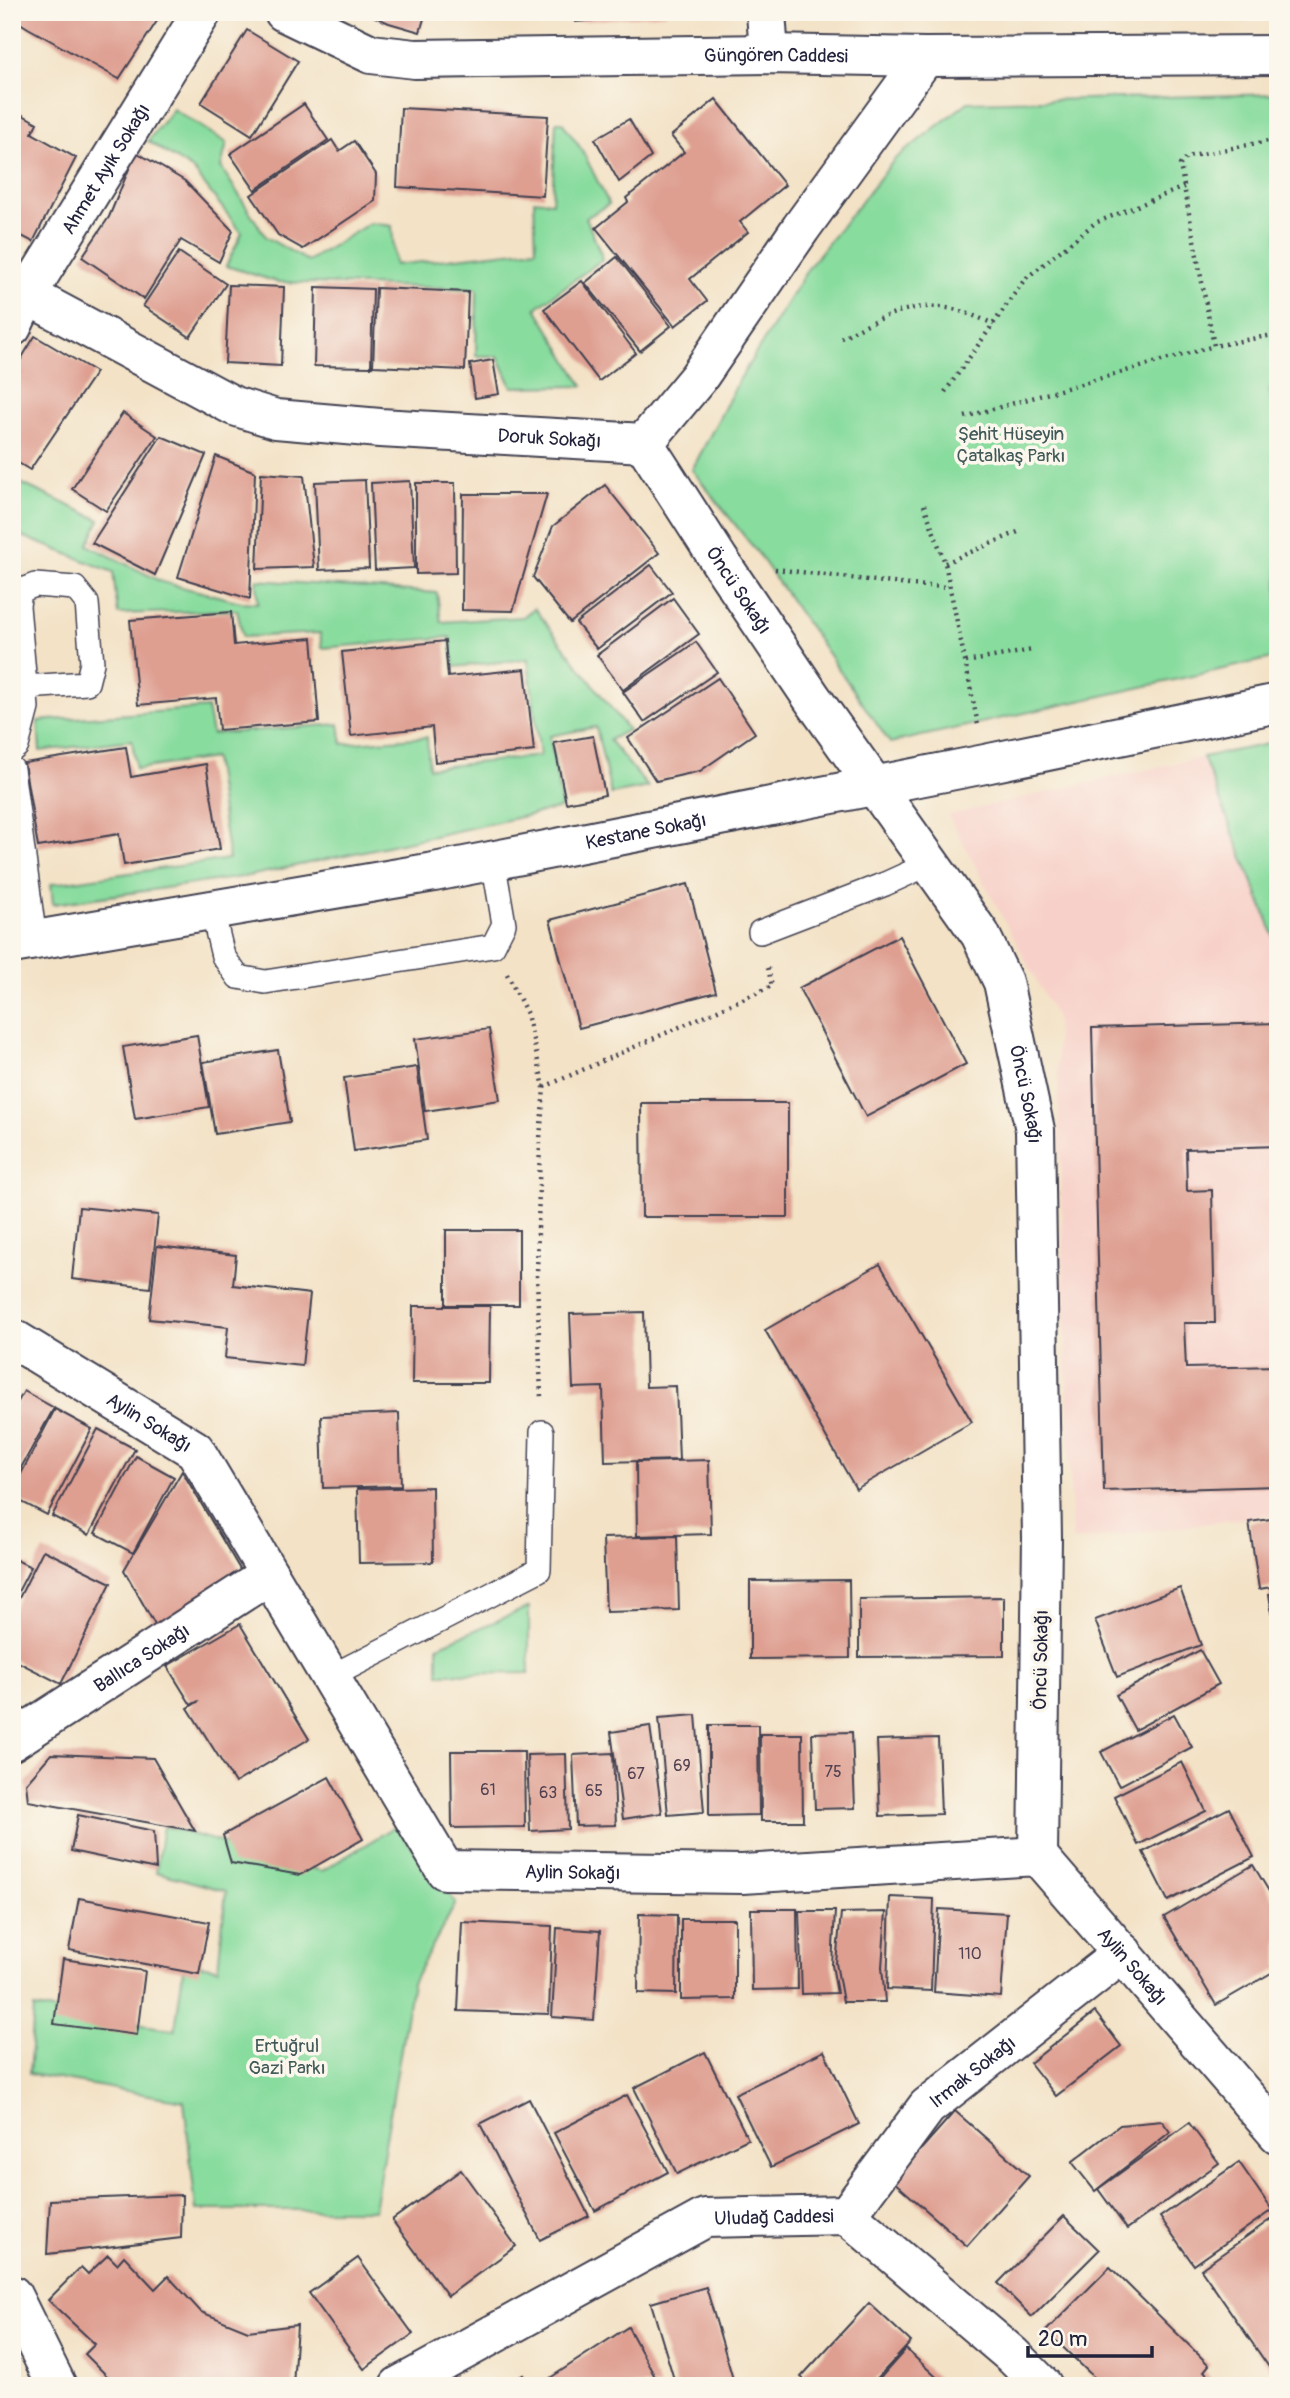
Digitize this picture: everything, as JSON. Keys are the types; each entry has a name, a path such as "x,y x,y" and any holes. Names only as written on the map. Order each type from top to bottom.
{"street":[{"name":"Ahmet Ayık Sokağı","path":"17,303 202,12"},
{"name":"Güngören Caddesi","path":"284,12 371,54 415,59 769,54 925,57 1278,55"},
{"path":"766,12 769,54"},
{"path":"644,443 698,378 801,228 925,57"},
{"name":"Doruk Sokağı","path":"17,303 234,406 276,419 380,428 644,443"},
{"name":"Öncü Sokağı","path":"644,443 719,560 873,786 980,934 1003,982 1035,1130 1042,1537 1038,1856"},
{"name":"Kestane Sokağı","path":"24,942 493,860 985,764 1278,703"},
{"name":"Aylin Sokağı","path":"12,1338 195,1450 445,1870 741,1874 1038,1856 1278,2134"},
{"name":"Ballıca Sokağı","path":"12,1741 269,1574"},
{"name":"Irmak Sokağı","path":"847,2215 927,2107 1123,1953"},
{"name":"Uludağ Caddesi","path":"399,2386 705,2218 847,2215 1012,2355 1043,2386"},
{"path":"12,2295 57,2386"}],"lane":[{"path":"12,750 17,746 27,708 25,687 18,606 20,590 35,585 75,588 87,603 92,663 87,683 25,687"},
{"path":"12,769 24,942"},
{"path":"212,910 223,956 238,977 265,982 493,946 504,924 493,860"},
{"path":"760,932 885,884 929,864"},
{"path":"330,1677 539,1570 542,1432"}],"path":[{"path":"1214,346 1180,165 1187,157 1278,139"},
{"path":"945,393 1025,279 1096,223 1184,187"},
{"path":"841,338 874,320 907,309 928,306 956,310 994,324"},
{"path":"965,417 1214,346 1278,334"},
{"path":"924,505 945,563 985,764"},
{"path":"945,563 1018,532"},
{"path":"719,560 909,585 949,587"},
{"path":"965,662 1032,650"},
{"path":"544,1087 772,986 760,932"},
{"path":"493,946 527,1014 544,1087 537,1276 542,1432"}],"shaded area":[{"path":"1203,757 1278,946 1278,1514 1072,1541 1056,1017 948,815"}],"green space":[{"name":"Şehit Hüseyin Çatalkaş Parkı","path":"1278,94 1278,387 1269,389 1278,427 1278,657 890,743 760,556 692,470 738,382 809,267 895,159 968,102"},
{"path":"173,109 227,143 221,167 266,237 308,261 370,223 392,226 395,265 536,249 534,200 552,202 556,122 562,122 582,150 609,204 586,218 603,259 536,308 583,386 512,387 498,356 476,356 477,289 277,282 226,266 242,233 193,170 148,141"},
{"path":"12,479 100,520 88,545 162,582 241,602 258,603 257,580 437,593 441,622 523,617 534,608 628,730 609,740 648,787 611,794 596,727 550,736 562,808 249,876 53,904 51,884 229,859 214,758 136,769 132,740 40,751 38,721 207,708 212,734 339,724 342,744 427,737 429,768 540,756 528,659 454,667 450,637 322,648 320,633 243,637 237,610 118,614 113,572 12,532"},
{"path":"1278,742 1278,946 1203,757"},
{"path":"529,1607 529,1673 438,1674 438,1646"},
{"name":"Ertuğrul Gazi Parkı","path":"163,1826 322,1871 396,1826 456,1903 412,1983 374,2210 196,2210 184,2101 29,2074 34,2008 175,2030 184,1963 218,1968 226,1891 156,1872"}],"building":[{"path":"12,12 163,12 119,79 12,18"},
{"path":"364,12 426,12 420,32"},
{"path":"574,12 667,12 667,14 575,22"},
{"path":"247,30 298,61 252,135 201,103"},
{"path":"716,99 785,185 740,222 748,232 690,279 707,301 675,326 596,228 628,202 626,198 684,152 671,136"},
{"path":"304,104 328,140 255,190 230,154"},
{"path":"401,108 548,116 543,196 397,187"},
{"path":"12,109 37,123 32,133 76,158 33,242 12,231"},
{"path":"629,119 651,157 619,182 595,139"},
{"path":"332,140 339,151 354,141 376,174 375,201 303,249 278,235 251,195"},
{"path":"136,152 185,181 233,231 219,262 181,240 144,299 82,257 109,217"},
{"path":"179,252 226,284 190,337 143,306"},
{"path":"617,257 671,326 640,351 585,283"},
{"path":"582,281 636,353 599,381 544,309"},
{"path":"229,285 284,287 281,366 225,363"},
{"path":"316,287 373,289 371,367 314,366"},
{"path":"376,288 468,292 465,370 373,366"},
{"path":"35,336 96,372 30,470 12,459 12,374"},
{"path":"493,360 499,394 475,398 470,364"},
{"path":"123,413 157,436 106,511 72,489"},
{"path":"161,436 206,455 155,575 92,543"},
{"path":"216,456 255,472 250,599 178,577"},
{"path":"261,473 304,476 314,567 257,569"},
{"path":"365,480 369,568 319,570 315,482"},
{"path":"410,481 414,568 375,570 371,483"},
{"path":"416,483 455,483 456,573 416,574"},
{"path":"605,485 659,553 570,623 533,577 553,526"},
{"path":"463,494 547,494 513,611 462,610"},
{"path":"651,565 672,592 597,649 576,623"},
{"path":"673,598 699,634 623,690 597,655"},
{"path":"231,612 234,645 312,638 319,722 219,730 216,698 138,705 130,620"},
{"path":"445,641 448,677 525,669 534,751 435,762 432,727 351,736 342,652"},
{"path":"696,642 717,672 644,722 623,692"},
{"path":"718,678 755,733 700,771 656,781 628,738"},
{"path":"593,736 605,795 566,803 554,743"},
{"path":"126,747 131,777 206,764 220,849 124,865 119,834 38,847 24,763"},
{"path":"688,884 716,992 579,1028 550,920"},
{"path":"899,936 966,1064 866,1117 799,988"},
{"path":"1278,1023 1278,1146 1186,1149 1187,1191 1212,1190 1215,1323 1184,1323 1186,1368 1278,1366 1278,1486 1104,1491 1092,1028"},
{"path":"489,1029 500,1100 425,1111 415,1039"},
{"path":"197,1035 209,1107 135,1119 123,1047"},
{"path":"278,1050 290,1122 215,1134 203,1062"},
{"path":"417,1067 427,1140 354,1151 344,1078"},
{"path":"641,1103 788,1103 788,1217 642,1217"},
{"path":"79,1207 158,1215 150,1288 72,1279"},
{"path":"446,1230 519,1230 519,1305 446,1305"},
{"path":"157,1246 236,1255 233,1285 310,1294 302,1366 225,1358 228,1327 149,1319"},
{"path":"880,1264 972,1422 856,1489 765,1330"},
{"path":"413,1306 490,1306 489,1383 412,1383"},
{"path":"644,1312 646,1387 676,1386 679,1460 605,1462 603,1387 573,1388 570,1314"},
{"path":"24,1391 54,1408 12,1484 12,1412"},
{"path":"55,1409 92,1429 47,1515 12,1497 12,1491"},
{"path":"399,1413 401,1486 323,1488 321,1416"},
{"path":"98,1429 135,1449 89,1535 52,1516"},
{"path":"136,1456 174,1477 133,1553 95,1533"},
{"path":"709,1460 711,1534 637,1536 636,1462"},
{"path":"182,1471 245,1578 159,1632 124,1570"},
{"path":"432,1487 433,1562 359,1563 357,1489"},
{"path":"1278,1518 1278,1586 1259,1589 1249,1522"},
{"path":"677,1536 679,1610 606,1612 603,1538"},
{"path":"43,1550 111,1583 61,1684 12,1659 12,1612"},
{"path":"12,1558 31,1567 12,1603"},
{"path":"849,1580 850,1658 750,1659 750,1581"},
{"path":"1180,1588 1201,1645 1117,1677 1095,1620"},
{"path":"1278,1593 1278,1626 1274,1627 1269,1594"},
{"path":"1004,1597 1004,1656 859,1657 859,1599"},
{"path":"240,1624 309,1739 235,1783 188,1708 199,1701 191,1705 167,1666"},
{"path":"1278,1635 1278,1659 1277,1660 1272,1637"},
{"path":"1200,1650 1219,1684 1135,1730 1116,1695"},
{"path":"1174,1714 1192,1747 1119,1786 1101,1752"},
{"path":"696,1715 704,1812 668,1815 659,1718"},
{"path":"709,1725 758,1725 759,1815 709,1816"},
{"path":"650,1726 662,1813 623,1819 611,1732"},
{"path":"852,1732 855,1808 815,1809 812,1733"},
{"path":"760,1734 802,1734 803,1821 761,1821"},
{"path":"938,1738 941,1814 880,1816 877,1740"},
{"path":"451,1751 524,1751 525,1827 452,1828"},
{"path":"613,1753 616,1825 576,1826 573,1755"},
{"path":"51,1754 153,1758 195,1831 28,1801 26,1783"},
{"path":"566,1754 568,1829 530,1831 527,1755"},
{"path":"1182,1762 1206,1811 1138,1845 1114,1796"},
{"path":"329,1777 363,1839 300,1875 231,1863 223,1835"},
{"path":"1229,1808 1254,1857 1168,1901 1143,1852"},
{"path":"78,1815 154,1831 156,1869 71,1851"},
{"path":"1253,1865 1278,1906 1278,1969 1216,2005 1164,1917"},
{"path":"890,1897 934,1899 931,1991 887,1989"},
{"path":"79,1898 209,1922 199,1974 69,1950"},
{"path":"751,1909 797,1909 798,1989 752,1990"},
{"path":"939,1909 1007,1913 1001,1997 934,1992"},
{"path":"799,1911 835,1911 832,1965 837,1993 802,1994"},
{"path":"886,1912 882,1967 885,2002 843,2002 836,1963 841,1913"},
{"path":"639,1914 677,1915 676,1994 638,1993"},
{"path":"681,1919 735,1919 735,1999 681,2000"},
{"path":"462,1922 552,1926 549,2014 458,2011"},
{"path":"557,1928 600,1931 594,2020 552,2017"},
{"path":"63,1959 145,1971 137,2035 54,2024"},
{"path":"1095,2012 1121,2046 1056,2096 1030,2063"},
{"path":"824,2051 859,2124 771,2167 735,2094"},
{"path":"705,2052 748,2139 677,2174 634,2088"},
{"path":"627,2095 668,2172 595,2211 554,2133"},
{"path":"529,2099 589,2216 540,2240 480,2124"},
{"path":"955,2111 1029,2176 967,2246 893,2181"},
{"path":"1162,2121 1170,2132 1095,2191 1072,2162 1120,2125"},
{"path":"1189,2123 1219,2163 1127,2229 1098,2189"},
{"path":"1239,2162 1272,2210 1194,2265 1160,2217"},
{"path":"461,2170 516,2246 448,2296 392,2220"},
{"path":"182,2195 181,2238 47,2254 50,2200"},
{"path":"1064,2216 1099,2250 1032,2317 998,2283"},
{"path":"1271,2219 1278,2228 1278,2366 1271,2370 1201,2269"},
{"path":"108,2255 117,2264 124,2256 155,2289 168,2276 201,2312 248,2331 297,2325 293,2386 117,2386 85,2354 95,2344 48,2300 81,2267 88,2274"},
{"path":"358,2258 413,2334 364,2369 309,2293"},
{"path":"1110,2267 1209,2365 1204,2371 1218,2386 1103,2386 1046,2331"},
{"path":"706,2287 735,2386 676,2386 651,2303"},
{"path":"869,2303 911,2342 870,2386 811,2386 801,2377"},
{"path":"628,2327 660,2386 554,2386 550,2378"},
{"path":"906,2349 946,2386 873,2386"},
{"path":"523,2375 529,2386 504,2386"}]}
